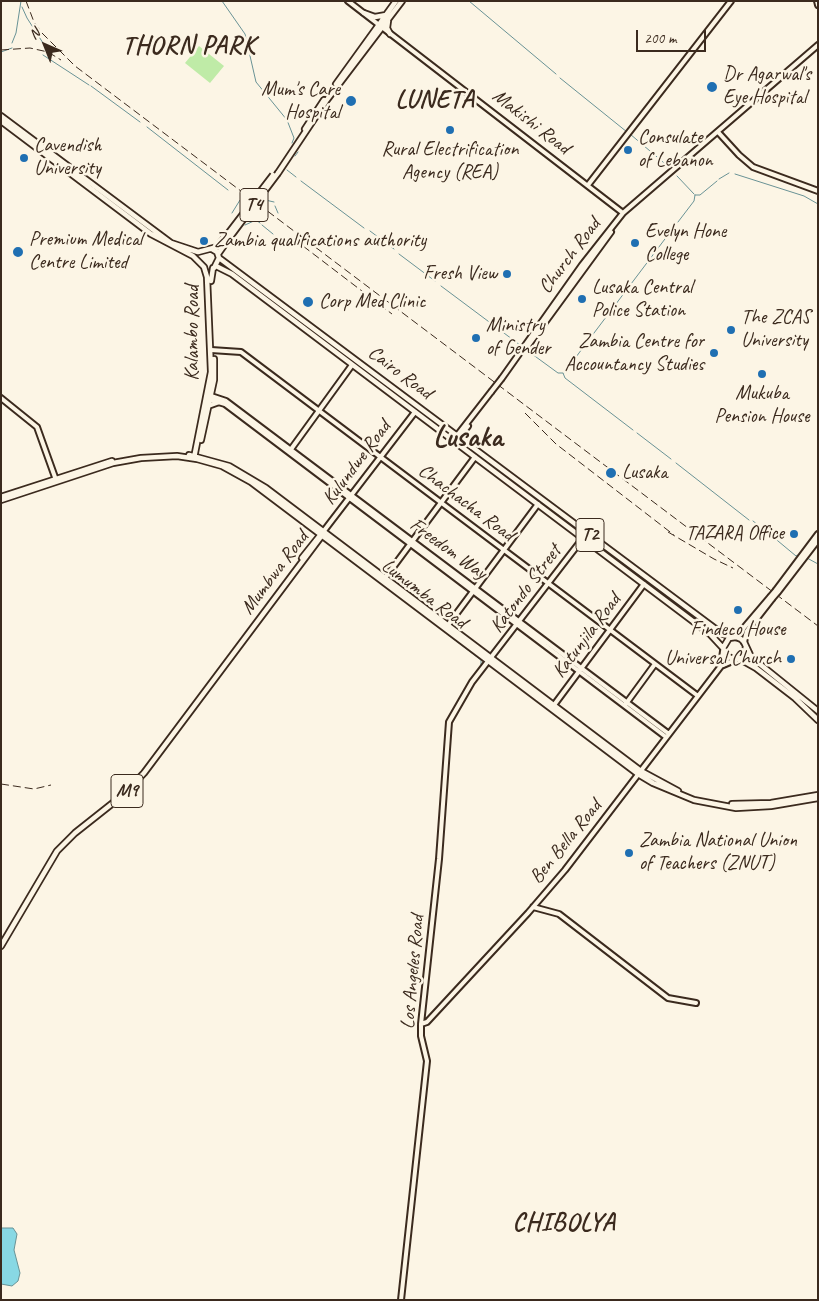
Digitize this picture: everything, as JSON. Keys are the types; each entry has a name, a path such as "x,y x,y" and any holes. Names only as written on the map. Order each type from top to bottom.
{"main road":[{"name":"Makishi Road","path":"348,1 623,213"},
{"name":"T4","path":"388,17 396,1"},
{"name":"T4","path":"208,248 218,246 228,236 277,172 318,107 402,1"},
{"path":"588,185 731,1"},
{"path":"817,1 818,5"},
{"path":"364,13 375,17 388,17 387,28 390,34"},
{"name":"Church Road","path":"503,378 623,213 818,45"},
{"path":"1,116 160,236 189,251 202,251 208,248 214,250 219,256 215,267 204,267 193,256 170,246 151,234 1,121"},
{"path":"718,132 753,167 818,191"},
{"path":"612,227 619,213 617,208"},
{"name":"Church Road","path":"458,437 623,213"},
{"name":"T4","path":"219,256 228,236"},
{"path":"199,263 199,256 202,251"},
{"name":"Cairo Road","path":"219,256 721,634 733,637"},
{"name":"Kalambo Road","path":"204,267 208,277 212,350"},
{"name":"Cairo Road","path":"215,267 232,274 414,412 458,437 475,457 717,639 723,650"},
{"name":"Kalambo Road","path":"196,457 211,372 210,277 215,267"},
{"path":"264,298 268,293"},
{"path":"269,302 273,296"},
{"path":"324,344 328,342 328,338"},
{"path":"329,347 330,343 333,342"},
{"name":"Chachacha Road","path":"212,350 241,352 698,696"},
{"path":"289,451 352,365"},
{"path":"383,388 387,386 387,382"},
{"path":"388,392 392,386"},
{"name":"Kalambo Road","path":"196,457 208,406 208,397"},
{"name":"Freedom Way","path":"208,397 219,402 289,451"},
{"name":"Freedom Way","path":"208,397 226,401 289,451 668,735"},
{"path":"1,398 35,426 43,440 56,481"},
{"path":"208,406 219,402"},
{"name":"Kulundwe Road","path":"322,534 414,412"},
{"name":"Lumumba Road","path":"1,498 112,461 139,456 163,453 221,462 245,474 322,534 640,772 675,793 724,806 753,808 818,796"},
{"path":"385,578 475,457"},
{"path":"502,477 506,472"},
{"path":"507,481 508,477 511,476"},
{"path":"448,625 538,504"},
{"path":"557,519 561,517 561,513"},
{"path":"562,522 563,518 566,517"},
{"name":"Lumumba Road","path":"322,534 448,625 491,660 554,705 640,772"},
{"name":"Mumbwa Road","path":"1,946 57,852 71,836 123,795 322,534"},
{"path":"777,591 818,534"},
{"name":"Katondo Street","path":"491,660 583,538"},
{"path":"818,540 771,598 733,637 726,640 723,650 728,658 738,659 795,698 818,720"},
{"path":"614,561 618,556"},
{"path":"618,565 619,561 623,559"},
{"name":"Katunjila Road","path":"554,705 644,584"},
{"path":"738,659 745,654 748,631 771,598"},
{"path":"680,611 684,610 684,606"},
{"path":"686,615 686,611 690,610"},
{"path":"733,637 745,644 749,654 755,660 818,711"},
{"name":"Ben Bella Road","path":"721,666 723,650"},
{"name":"Ben Bella Road","path":"421,1024 427,1022 565,870 721,666 738,659"},
{"name":"Los Angeles Road","path":"401,1300 427,1061 421,1036 421,1024 439,859 449,722 472,682 491,660"},
{"path":"625,704 655,664"},
{"name":"Mumbwa Road","path":"1,941 38,875 61,842 113,800 142,772"},
{"path":"533,907 559,914 668,998 696,1002"}],"green space":[{"path":"199,46 224,66 210,83 185,63"}],"water":[{"path":"1,1228 13,1228 17,1234 14,1250 20,1273 18,1281 12,1286 1,1284"}],"waterway":[{"path":"12,43 16,33 21,1"},
{"path":"222,1 245,34 256,82 287,120 294,138 292,143"},
{"path":"469,1 556,74"},
{"path":"22,7 43,43"},
{"path":"1,52 12,48"},
{"path":"43,55 89,85"},
{"path":"560,78 627,132"},
{"path":"91,86 140,122"},
{"path":"147,127 228,190"},
{"path":"630,134 670,168"},
{"path":"295,156 298,152"},
{"path":"287,170 296,177"},
{"path":"719,179 729,173"},
{"path":"735,174 804,196 818,204"},
{"path":"677,176 694,194"},
{"path":"301,181 364,228"},
{"path":"695,195 700,195 717,181"},
{"path":"678,222 694,201 695,195"},
{"path":"261,199 274,202"},
{"path":"232,213 240,200 245,200"},
{"path":"275,206 278,213"},
{"path":"245,225 256,220 260,223"},
{"path":"262,225 273,234"},
{"path":"591,337 674,227"},
{"path":"370,231 394,249"},
{"path":"399,254 435,281"},
{"path":"441,286 520,345"},
{"path":"564,373 585,345"},
{"path":"532,354 558,373 563,373 565,378 633,430"},
{"path":"637,433 671,459"},
{"path":"676,463 749,520"},
{"path":"753,521 771,535"},
{"path":"772,536 796,556 800,554"},
{"path":"807,558 818,564"},
{"path":"447,634 481,660 481,666"}],"railway":[{"path":"26,1 34,22 42,33 75,66 818,626"},
{"path":"1,50 30,48 48,52 61,60"},
{"path":"303,246 392,314"},
{"path":"525,413 556,444 674,535"},
{"path":"668,532 733,568"},
{"path":"1,784 34,789 51,785"}],"place":[{"name":"Dr Agarwal's Eye Hospital","path":"712,87"},
{"name":"Mum's Care Hospital","path":"351,101"},
{"name":"Rural Electrification Agency (REA)","path":"450,130"},
{"name":"Consulate of Lebanon","path":"628,150"},
{"name":"Cavendish University","path":"24,158"},
{"name":"Zambia qualifications authority","path":"204,241"},
{"name":"Evelyn Hone College","path":"635,243"},
{"name":"Premium Medical Centre Limited","path":"18,252"},
{"name":"Fresh View","path":"507,274"},
{"name":"Lusaka Central Police Station","path":"582,299"},
{"name":"Corp Med Clinic","path":"308,302"},
{"name":"The ZCAS University","path":"731,330"},
{"name":"Ministry of Gender","path":"476,338"},
{"name":"Zambia Centre for Accountancy Studies","path":"714,353"},
{"name":"Mukuba Pension House","path":"762,374"},
{"name":"Lusaka","path":"611,473"},
{"name":"TAZARA Office","path":"794,534"},
{"name":"Findeco House","path":"738,610"},
{"name":"Universal Church","path":"791,659"},
{"name":"Zambia National Union of Teachers (ZNUT)","path":"629,853"}],"district":[{"name":"THORN PARK","path":"189,46"},
{"name":"LUNETA","path":"435,100"},
{"name":"Lusaka","path":"468,438"},
{"name":"CHIBOLYA","path":"564,1223"}]}
